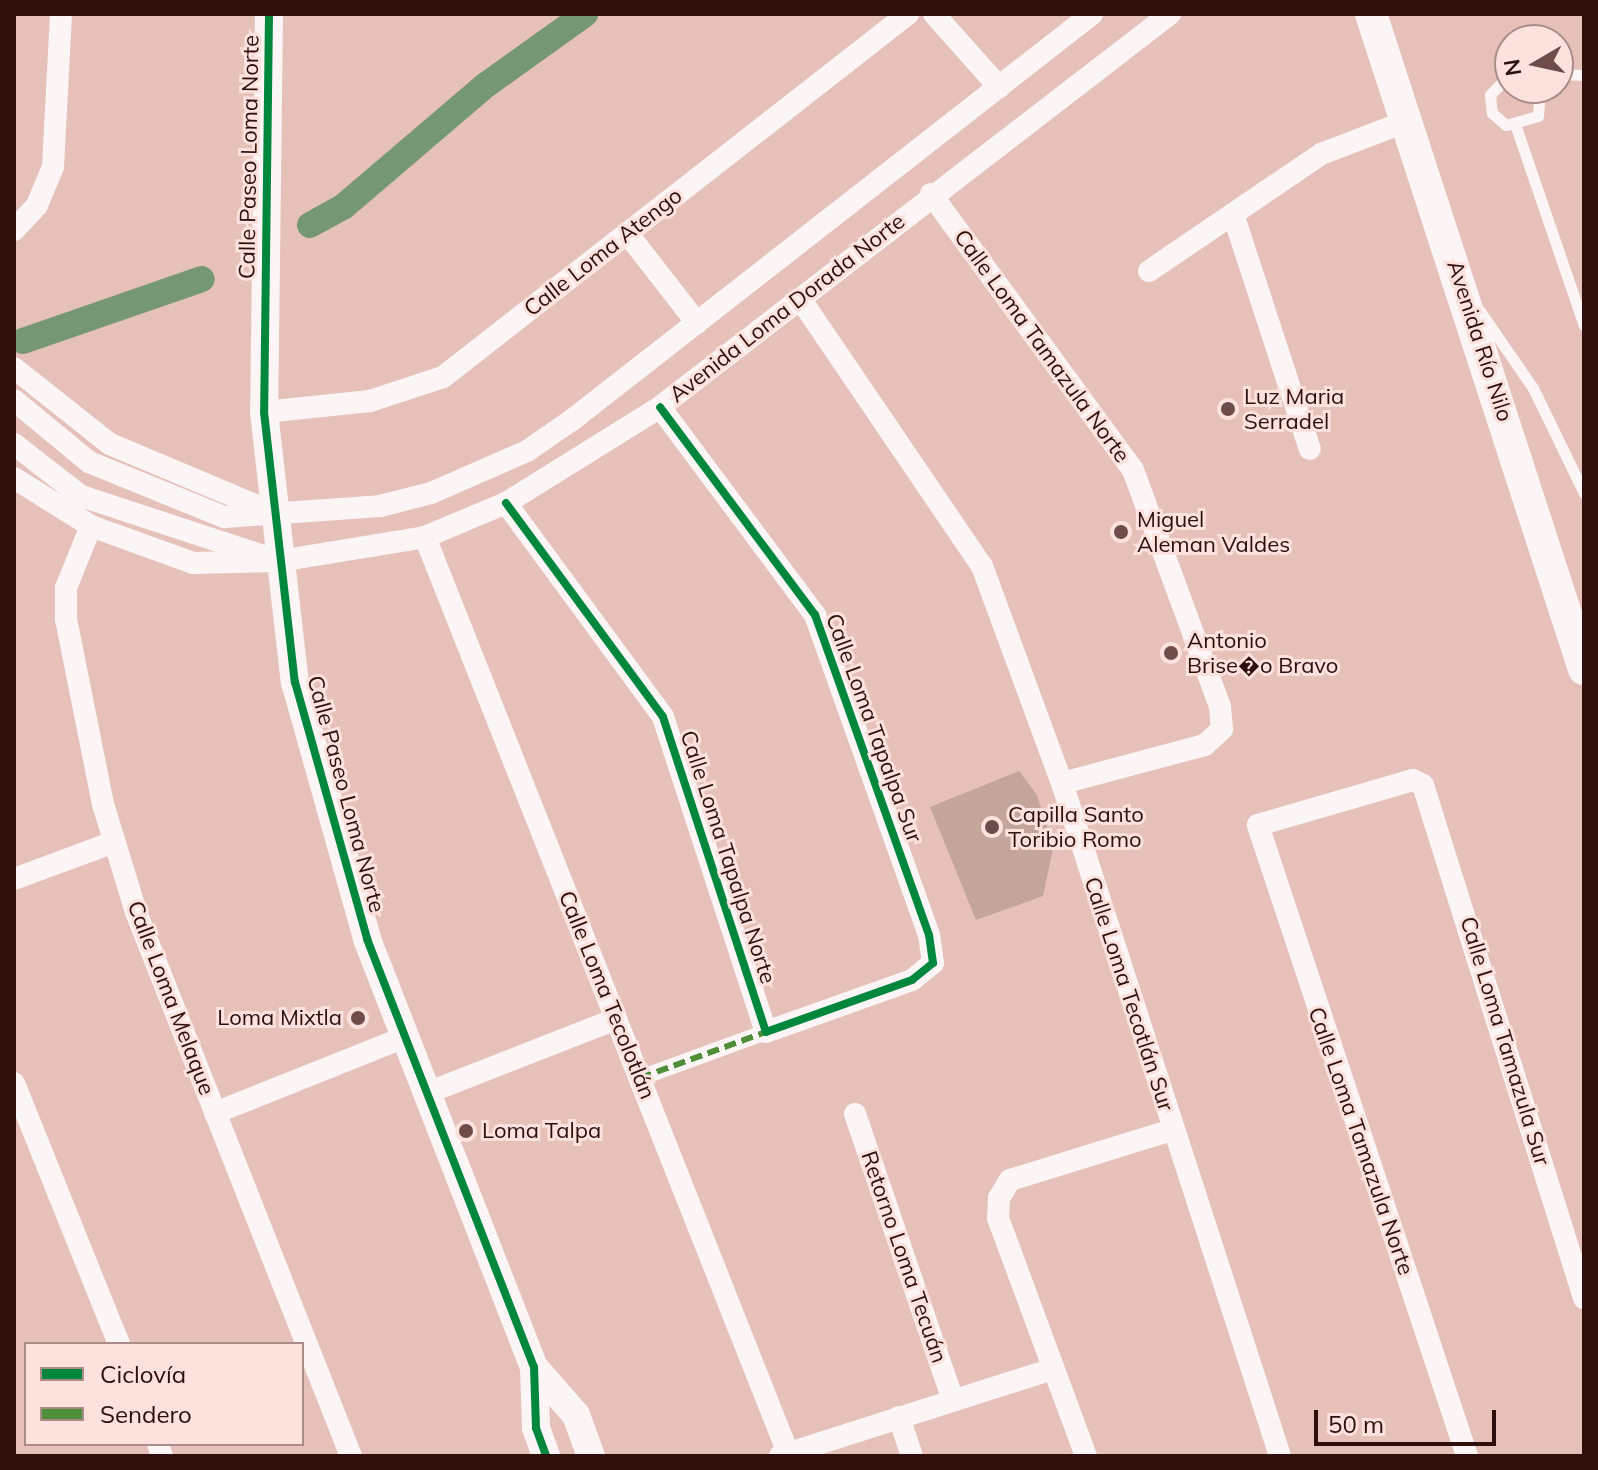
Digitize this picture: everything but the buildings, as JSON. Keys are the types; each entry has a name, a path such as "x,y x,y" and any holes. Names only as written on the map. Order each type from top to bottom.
{"main road":[{"name":"Avenida Río Nilo","path":"1369,17 1465,292 1584,669"}],"street":[{"path":"14,230 37,205 53,167 61,14"},
{"name":"Calle Paseo Loma Norte","path":"269,14 264,412 272,512 295,682 325,802 405,1037 534,1367 536,1428 546,1456"},
{"name":"Calle Loma Atengo","path":"264,412 370,401 443,377 908,14"},
{"path":"934,14 999,87"},
{"name":"Avenida Loma Dorada Norte","path":"14,400 89,462 130,483 224,517 380,506 473,477 572,420 1092,14"},
{"name":"Avenida Loma Dorada Norte","path":"14,478 91,526 193,563 279,561 425,537 506,503 660,407 801,300 931,194 1170,14"},
{"path":"1149,271 1321,154 1405,122"},
{"name":"Calle Loma Tamazula Norte","path":"931,194 1133,470 1222,729 1205,745 1062,783"},
{"path":"1233,214 1310,449"},
{"path":"627,233 697,323"},
{"name":"Calle Loma Tecotlán Sur","path":"801,300 982,566 1062,783 1280,1456"},
{"name":"Avenida Loma Dorada Norte","path":"14,368 110,444 272,512"},
{"name":"Calle Loma Tapalpa Sur","path":"660,407 815,615 933,963 912,980 766,1032"},
{"name":"Avenida Loma Dorada Norte","path":"14,444 81,496 279,561"},
{"name":"Calle Loma Tapalpa Norte","path":"506,503 663,717 766,1032"},
{"name":"Calle Loma Melaque","path":"91,526 66,588 66,619 114,842 215,1113 351,1456"},
{"name":"Calle Loma Tecolotlán","path":"425,537 640,1078 784,1455"},
{"name":"Calle Loma Tamazula Sur","path":"1258,825 1413,780 1423,785 1584,1298"},
{"name":"Calle Loma Tamazula Norte","path":"1258,825 1467,1456"},
{"path":"14,879 114,842"},
{"path":"427,1093 616,1019"},
{"path":"640,1078 766,1032"},
{"path":"215,1113 405,1037"},
{"path":"14,1083 118,1342"},
{"name":"Retorno Loma Tecuán","path":"855,1114 953,1400"},
{"path":"1086,1456 998,1218 999,1198 1010,1180 1172,1130"},
{"name":"Calle Paseo Loma Norte","path":"534,1367 576,1415 591,1456"},
{"path":"784,1455 1053,1369"},
{"path":"899,1417 912,1456"}],"lane":[{"path":"1494,85 1489,104 1498,120 1516,127 1538,116 1539,104"},
{"path":"1516,127 1584,326"},
{"path":"1465,292 1517,361 1584,493"}],"waterway":[{"path":"310,225 343,207 486,85 585,14"},
{"path":"23,341 202,279"}],"marked path":[{"path":"640,1078 766,1032"}],"cycle path":[{"path":"269,14 264,412 295,682 367,939 534,1367 536,1428 546,1456"},
{"path":"506,503 663,717 766,1032 912,980 933,963 929,935 815,615 660,407"}],"place":[{"name":"Luz Maria Serradel","path":"1228,409"},
{"name":"Miguel Aleman Valdes","path":"1121,532"},
{"name":"Antonio Brise�o Bravo","path":"1171,653"},
{"name":"Capilla Santo Toribio Romo","path":"992,827"},
{"name":"Loma Mixtla","path":"358,1018"},
{"name":"Loma Talpa","path":"466,1131"}]}
